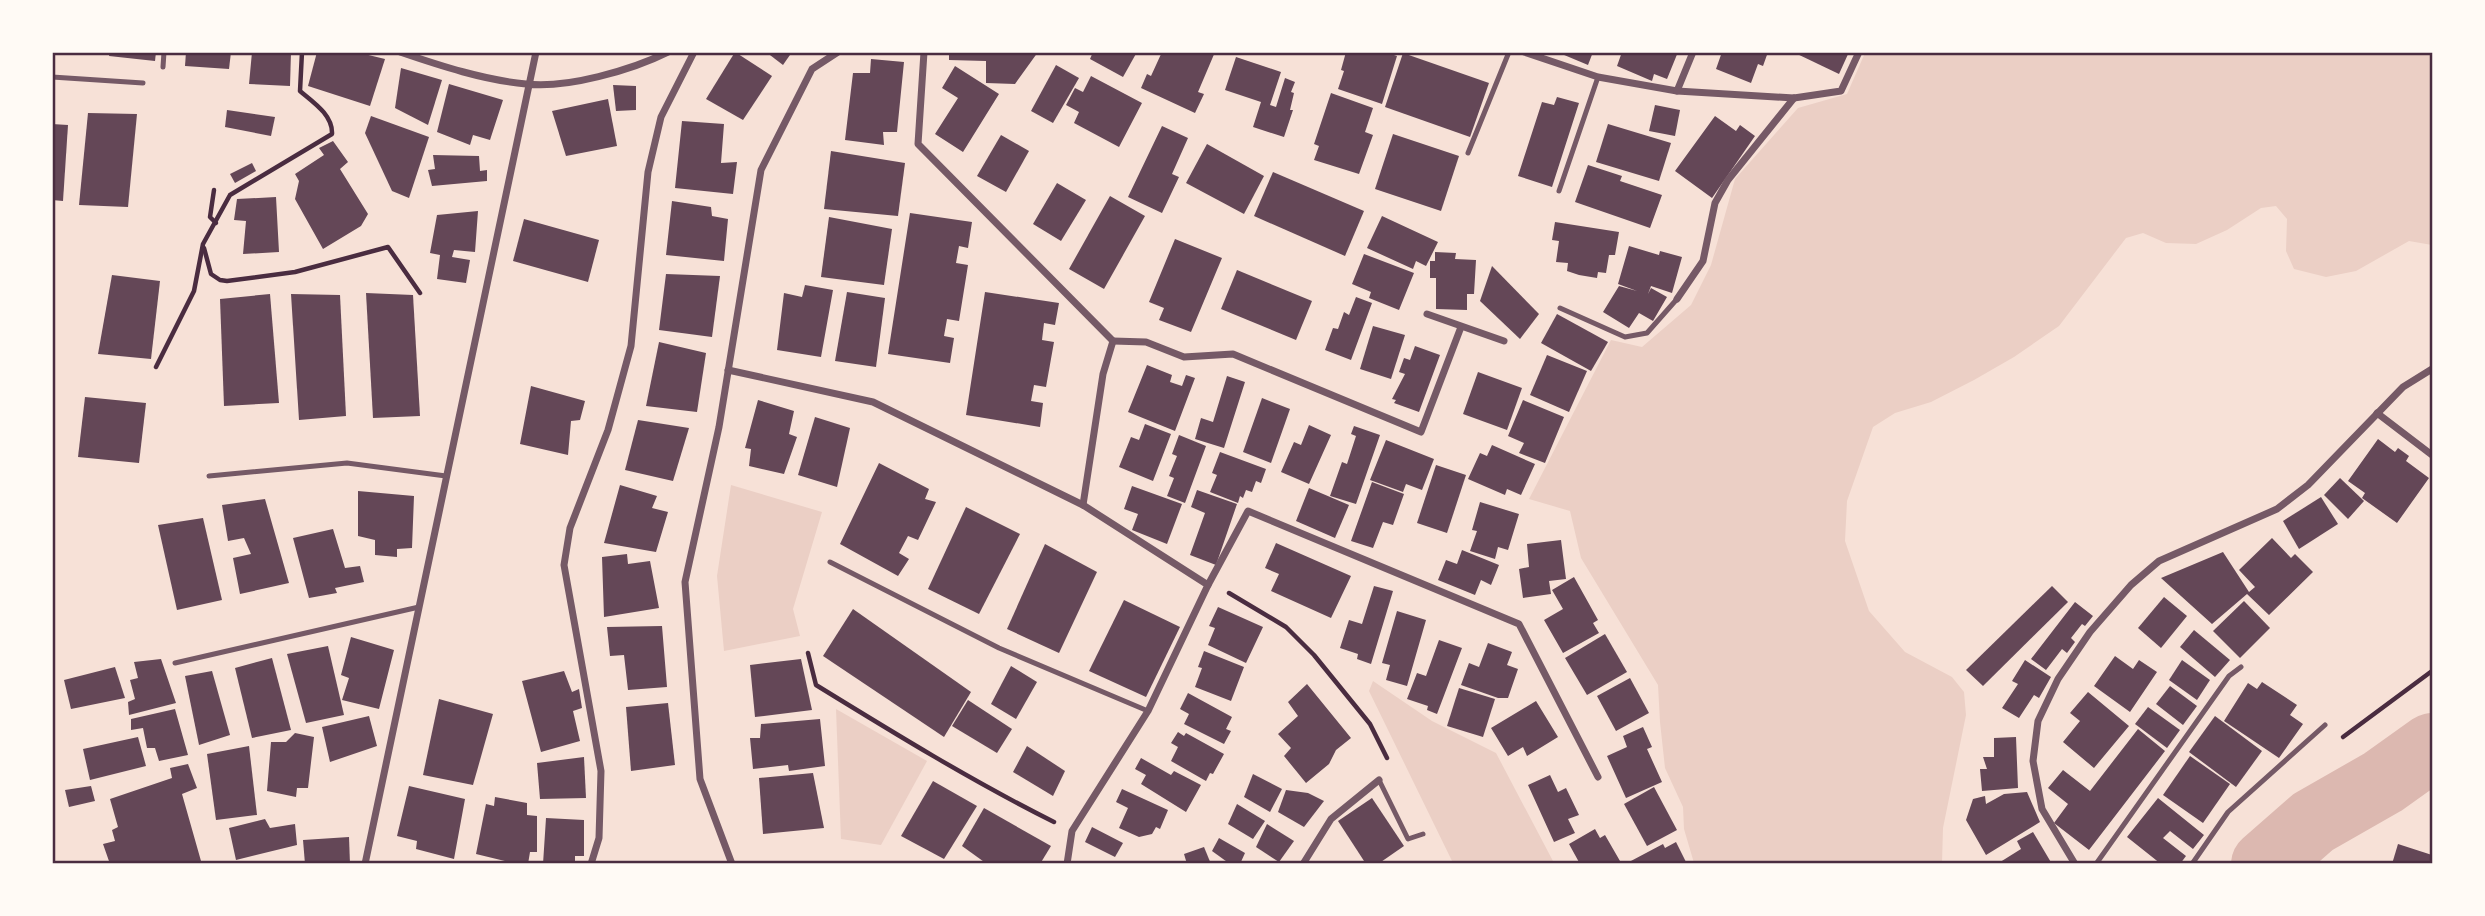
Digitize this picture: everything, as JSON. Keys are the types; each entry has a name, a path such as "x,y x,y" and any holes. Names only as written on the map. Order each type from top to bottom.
{"street":[{"path":"400,52 491,79 529,85 579,80 643,65 668,52"},
{"path":"365,863 536,52"},
{"path":"591,863 599,838 601,771 564,565 570,528 608,430 631,346 648,172 661,117 694,52"},
{"path":"732,863 700,779 685,582 719,427 761,170 812,69 838,52"},
{"path":"925,52 918,144 1113,341 1146,342 1184,357 1233,354 1421,432 1461,327"},
{"path":"1524,52 1598,77 1677,91 1794,98 1842,91 1859,52"},
{"path":"1677,91 1693,52"},
{"path":"1677,299 1703,261 1716,203 1728,180 1794,98"},
{"path":"1427,314 1504,341"},
{"path":"1083,505 1103,374 1113,341"},
{"path":"2074,863 2042,809 2034,761 2038,721 2059,679 2090,632 2131,585 2158,561 2277,509 2308,485 2403,387 2432,369"},
{"path":"728,370 873,402 1083,505 1208,585"},
{"path":"2376,413 2432,455"},
{"path":"1067,863 1072,831 1148,711 1208,585 1248,511 1519,624 1598,777"},
{"path":"1303,863 1331,819 1379,780"}],"lane":[{"path":"163,67 164,52"},
{"path":"1468,153 1508,52"},
{"path":"52,77 143,83"},
{"path":"1559,191 1598,77"},
{"path":"1560,309 1625,337 1647,333 1677,299"},
{"path":"209,476 346,463 446,476"},
{"path":"830,562 999,648 1148,711"},
{"path":"175,663 419,607"},
{"path":"2096,863 2229,676 2241,667"},
{"path":"2192,863 2228,813 2325,725"},
{"path":"1379,780 1408,839 1423,834"}],"path":[{"path":"156,367 194,291 203,244 230,195 332,134 332,128 322,109 300,91 302,52"},
{"path":"214,190 210,216 216,223"},
{"path":"203,244 211,274 227,281 295,272 388,247 421,293"},
{"path":"1208,585 1224,590 1286,627 1329,673 1370,724 1392,769"},
{"path":"808,653 816,685 912,744 1005,797 1072,831"}],"shaded area":[{"path":"1865,53 2432,53 2432,245 2409,241 2356,271 2326,277 2294,269 2286,251 2287,219 2276,206 2261,208 2227,230 2196,244 2166,243 2143,233 2126,238 2059,326 1974,380 1931,402 1895,413 1873,427 1847,501 1845,541 1869,611 1905,652 1952,677 1964,692 1966,715 1943,828 1942,863 1694,863 1684,829 1683,807 1665,768 1658,685 1581,558 1570,511 1529,499 1611,340 1642,347 1691,305 1711,265 1735,179 1798,108 1847,94"},
{"path":"731,485 822,512 793,609 800,636 724,651 717,576"},
{"path":"1373,681 1432,721 1496,753 1554,863 1453,863 1369,691"},
{"path":"836,709 927,761 881,845 841,839"}],"building":[{"path":"110,52 156,52 155,61 109,56"},
{"path":"186,52 231,52 229,69 185,66"},
{"path":"252,52 291,52 290,86 249,84"},
{"path":"317,52 356,52 385,59 370,106 308,86"},
{"path":"735,52 772,76 743,120 706,99"},
{"path":"766,52 792,52 783,65"},
{"path":"949,52 1038,52 1015,84 986,83 986,61 949,60"},
{"path":"1093,52 1137,52 1123,77 1090,59"},
{"path":"1162,52 1215,52 1198,92 1204,94 1195,113 1141,88 1147,74 1151,76"},
{"path":"1346,52 1385,52 1397,56 1382,104 1338,89"},
{"path":"1557,52 1593,52 1588,65"},
{"path":"1622,52 1678,52 1667,79 1654,74 1652,81 1617,66"},
{"path":"1722,52 1768,52 1763,66 1758,64 1751,83 1716,69"},
{"path":"1793,52 1849,52 1839,74"},
{"path":"1403,53 1489,83 1470,137 1385,107"},
{"path":"1236,57 1281,72 1270,105 1276,107 1285,78 1295,82 1291,92 1294,93 1290,110 1293,110 1284,137 1253,127 1261,102 1225,90"},
{"path":"871,59 904,62 897,132 883,132 884,145 845,140 853,73 870,73"},
{"path":"1056,65 1079,78 1053,123 1031,111"},
{"path":"955,66 999,94 963,152 935,134 958,98 942,88"},
{"path":"401,68 442,80 428,125 395,108"},
{"path":"1091,76 1142,103 1119,147 1074,123 1079,112 1066,105 1075,88 1083,92"},
{"path":"449,84 503,100 490,140 473,135 470,145 437,132"},
{"path":"613,85 636,86 636,110 616,111"},
{"path":"1331,93 1373,108 1365,132 1373,135 1359,174 1314,160 1319,146 1314,144"},
{"path":"1557,97 1579,103 1552,187 1518,176 1542,102 1554,105"},
{"path":"608,99 617,146 566,156 552,111"},
{"path":"1655,105 1680,110 1675,136 1649,131"},
{"path":"227,110 275,117 271,136 225,127"},
{"path":"88,113 137,114 128,207 79,205"},
{"path":"371,116 429,137 409,198 392,191 365,133"},
{"path":"1715,116 1736,131 1740,125 1755,136 1712,198 1675,171"},
{"path":"682,121 724,124 721,163 737,162 733,194 675,188"},
{"path":"52,124 68,125 63,201 52,200"},
{"path":"1608,124 1671,143 1659,181 1596,162"},
{"path":"1162,126 1188,138 1172,174 1179,177 1162,213 1128,197"},
{"path":"1393,134 1459,156 1441,211 1375,189"},
{"path":"1001,135 1029,151 1006,192 977,176"},
{"path":"333,141 348,162 340,169 368,214 361,226 323,249 295,199 299,181 295,174 324,155 319,148"},
{"path":"1207,144 1264,176 1244,214 1186,183"},
{"path":"831,151 905,163 898,216 824,209"},
{"path":"433,155 479,156 480,171 487,170 487,181 432,186 428,170 435,169"},
{"path":"252,163 256,171 235,183 230,174"},
{"path":"1588,165 1622,176 1620,181 1662,195 1650,228 1575,202"},
{"path":"1273,172 1364,211 1345,256 1254,216"},
{"path":"1057,183 1086,200 1061,241 1033,224"},
{"path":"1110,196 1145,216 1104,289 1069,269"},
{"path":"276,197 279,252 243,254 246,221 234,220 237,199"},
{"path":"672,201 711,207 712,216 728,219 724,261 666,255"},
{"path":"478,211 475,252 454,250 452,257 470,260 466,283 437,279 440,255 430,253 437,215"},
{"path":"910,213 972,222 968,248 959,246 956,263 968,265 959,321 947,319 944,336 954,338 950,363 888,354"},
{"path":"1382,216 1438,242 1426,266 1416,261 1413,269 1367,248"},
{"path":"829,217 892,229 884,285 821,277"},
{"path":"524,219 599,240 588,282 513,261"},
{"path":"1555,222 1619,232 1615,255 1609,255 1606,273 1598,272 1597,278 1579,275 1567,271 1568,263 1556,262 1559,241 1552,240"},
{"path":"1175,239 1222,258 1191,332 1159,320 1164,308 1149,302"},
{"path":"1629,246 1659,255 1660,251 1682,257 1672,293 1651,286 1648,294 1651,288 1667,297 1653,321 1639,313 1629,328 1603,312 1619,286 1637,291 1618,284"},
{"path":"1435,252 1456,253 1455,259 1476,260 1474,294 1467,294 1467,310 1436,309 1436,278 1430,278 1430,261 1435,261"},
{"path":"1364,254 1414,273 1399,310 1369,298 1371,292 1352,284"},
{"path":"1492,266 1539,314 1520,339 1480,301"},
{"path":"1237,270 1312,301 1296,340 1221,309"},
{"path":"666,274 720,276 712,337 659,330"},
{"path":"112,275 160,281 151,359 98,354"},
{"path":"805,285 833,290 821,357 777,350 784,293 802,297"},
{"path":"847,292 885,298 876,367 835,361"},
{"path":"985,292 1059,303 1055,325 1044,323 1042,340 1054,342 1046,387 1034,385 1031,401 1043,403 1040,427 966,415"},
{"path":"366,293 413,295 420,416 373,418"},
{"path":"270,294 279,403 224,406 220,299"},
{"path":"291,294 340,295 346,416 299,420"},
{"path":"1356,297 1372,303 1351,360 1325,350 1333,328 1338,329 1344,312 1349,315"},
{"path":"1557,314 1608,342 1591,371 1541,343"},
{"path":"1373,326 1405,335 1391,379 1360,369"},
{"path":"659,342 706,353 697,412 646,406"},
{"path":"1415,346 1440,355 1419,412 1394,403 1396,400 1392,399 1405,374 1399,372 1404,358 1410,360"},
{"path":"1547,355 1587,371 1569,412 1530,395"},
{"path":"1147,365 1172,375 1170,382 1182,386 1186,375 1195,378 1175,431 1128,412"},
{"path":"1478,372 1522,388 1507,430 1463,414"},
{"path":"1227,376 1245,382 1224,448 1195,439 1201,418 1213,422"},
{"path":"531,386 585,401 580,420 571,421 568,455 520,444"},
{"path":"85,397 146,403 139,463 78,457"},
{"path":"1262,398 1290,409 1271,463 1243,452"},
{"path":"758,400 794,411 789,434 797,437 784,474 749,466 751,449 745,448"},
{"path":"1523,400 1564,417 1545,463 1519,453 1524,443 1508,436"},
{"path":"815,417 850,428 837,487 798,475"},
{"path":"638,420 689,428 673,481 625,470"},
{"path":"1145,424 1171,434 1153,481 1119,467 1131,437 1139,440"},
{"path":"1309,425 1331,435 1309,484 1281,472 1294,442 1301,445"},
{"path":"1354,426 1380,435 1356,504 1330,496 1342,462 1347,464 1356,436 1351,434"},
{"path":"1179,435 1206,446 1185,503 1167,496 1174,478 1169,476 1177,456 1172,454"},
{"path":"2378,439 2395,452 2398,448 2409,456 2406,461 2429,478 2397,523 2362,498 2365,493 2348,481"},
{"path":"1386,440 1434,459 1422,490 1406,484 1403,492 1370,480"},
{"path":"1492,445 1535,464 1521,495 1507,489 1505,495 1468,479 1480,453 1487,456"},
{"path":"1220,452 1266,469 1261,483 1256,481 1252,492 1246,490 1238,503 1210,492 1217,475 1212,473"},
{"path":"879,463 929,489 925,499 936,502 918,540 908,536 899,553 909,559 898,576 840,544"},
{"path":"1436,465 1466,475 1447,533 1417,523"},
{"path":"2340,478 2364,501 2348,519 2324,495"},
{"path":"1372,482 1404,494 1393,525 1383,522 1373,548 1351,541"},
{"path":"620,485 657,496 652,508 668,512 656,552 604,543"},
{"path":"1132,486 1182,504 1167,544 1132,530 1138,514 1124,509"},
{"path":"1309,488 1349,505 1335,538 1296,521"},
{"path":"1197,490 1237,504 1216,565 1190,555 1205,513 1191,507"},
{"path":"358,491 414,496 412,548 397,549 397,557 375,555 375,540 358,536"},
{"path":"2321,497 2338,524 2299,549 2283,521"},
{"path":"265,499 289,583 240,594 233,558 251,554 244,538 228,541 222,505"},
{"path":"1480,502 1519,514 1508,550 1498,547 1495,559 1470,551 1477,531 1472,530"},
{"path":"966,507 1020,534 979,614 928,589"},
{"path":"203,518 222,600 177,610 158,525"},
{"path":"333,529 345,568 360,566 364,582 335,588 337,593 309,598 293,538"},
{"path":"2272,538 2291,558 2295,554 2313,572 2269,615 2247,594 2212,624 2161,578 2223,552 2249,592 2255,587 2239,570"},
{"path":"1561,540 1566,579 1549,581 1551,594 1523,598 1519,569 1529,567 1527,544"},
{"path":"1276,543 1351,576 1331,618 1271,591 1279,574 1265,568"},
{"path":"1045,544 1097,572 1059,653 1007,629"},
{"path":"1462,550 1499,565 1491,585 1481,580 1475,595 1438,580 1446,560 1457,564"},
{"path":"627,554 628,564 650,561 659,608 604,617 602,557"},
{"path":"1574,577 1598,620 1593,623 1599,633 1563,653 1544,620 1563,609 1552,590"},
{"path":"1374,586 1393,591 1371,664 1357,659 1358,654 1340,648 1349,620 1362,624"},
{"path":"2052,586 2068,602 1983,686 1966,670"},
{"path":"2164,597 2187,616 2161,648 2138,628"},
{"path":"1124,600 1180,627 1146,697 1089,671"},
{"path":"2244,601 2270,628 2240,658 2213,631"},
{"path":"2075,602 2093,616 2085,626 2082,624 2071,638 2075,642 2067,653 2062,649 2046,670 2031,659"},
{"path":"1218,607 1263,627 1246,663 1208,645 1215,628 1209,626"},
{"path":"853,609 971,692 944,737 823,656"},
{"path":"1397,611 1426,620 1407,686 1386,680 1390,665 1382,663"},
{"path":"662,626 667,687 628,690 624,655 610,656 607,627"},
{"path":"2194,630 2230,660 2215,677 2180,647"},
{"path":"1605,634 1627,672 1587,695 1565,658"},
{"path":"351,637 394,650 379,709 342,700 349,678 341,675"},
{"path":"1439,640 1462,648 1437,714 1427,710 1428,706 1407,699 1417,673 1426,676"},
{"path":"1488,643 1512,652 1507,665 1518,669 1508,698 1498,698 1461,685 1469,663 1479,667"},
{"path":"328,646 344,715 306,723 287,654"},
{"path":"1204,651 1244,667 1231,701 1195,687 1202,668 1198,667"},
{"path":"2115,656 2133,669 2139,660 2157,672 2130,712 2094,686"},
{"path":"272,658 291,730 252,738 235,668"},
{"path":"161,659 176,703 129,715 128,702 135,699 130,680 138,678 134,662"},
{"path":"801,659 812,710 755,717 750,665"},
{"path":"2025,660 2051,677 2039,698 2034,695 2019,718 2002,708 2018,684 2012,681"},
{"path":"2182,660 2210,680 2197,700 2169,680"},
{"path":"1011,666 1037,682 1016,719 991,704"},
{"path":"115,667 125,698 71,709 64,680"},
{"path":"212,671 230,735 199,745 185,676"},
{"path":"564,671 572,692 579,689 582,708 573,711 580,741 541,752 522,681"},
{"path":"1630,678 1649,713 1616,731 1597,696"},
{"path":"2262,682 2297,705 2290,715 2303,724 2279,758 2224,721 2248,683 2257,689"},
{"path":"1307,684 1351,738 1336,750 1329,764 1306,783 1284,756 1291,748 1278,734 1298,716 1288,702"},
{"path":"2170,686 2197,706 2183,725 2156,704"},
{"path":"1459,688 1495,699 1483,737 1447,726"},
{"path":"2088,692 2129,726 2094,768 2063,742 2080,721 2070,713"},
{"path":"1188,693 1232,717 1226,729 1231,731 1224,744 1184,724 1189,714 1180,709"},
{"path":"439,699 493,714 473,785 423,775"},
{"path":"968,700 1012,729 997,753 952,726"},
{"path":"1536,701 1558,737 1527,756 1523,747 1508,756 1491,728"},
{"path":"668,703 675,765 631,771 626,707"},
{"path":"2148,707 2180,730 2167,748 2135,724"},
{"path":"175,709 188,755 159,761 155,748 147,748 143,728 131,730 131,719"},
{"path":"369,716 377,746 330,762 322,727"},
{"path":"2215,716 2262,751 2236,787 2189,752"},
{"path":"820,719 825,766 789,771 788,765 753,769 750,738 760,738 761,724"},
{"path":"1643,727 1652,747 1647,749 1662,782 1626,798 1607,756 1627,747 1623,736"},
{"path":"2138,729 2165,751 2089,850 2054,823 2068,804 2048,788 2063,770 2090,791"},
{"path":"1178,732 1184,736 1186,733 1224,754 1206,781 1171,761 1178,747 1171,743"},
{"path":"295,733 314,737 308,788 297,788 296,797 267,791 271,742 286,742"},
{"path":"138,737 146,766 90,780 83,749"},
{"path":"2016,737 2018,788 1982,791 1980,769 1987,769 1983,757 1994,757 1994,738"},
{"path":"249,746 257,815 216,820 207,754"},
{"path":"1027,746 1065,771 1053,796 1013,772"},
{"path":"2190,756 2230,784 2203,823 2163,795"},
{"path":"584,757 586,798 540,799 537,763"},
{"path":"1141,758 1171,775 1174,771 1201,785 1186,812 1141,784 1146,775 1135,769"},
{"path":"188,764 197,788 182,794 201,861 193,864 110,864 103,844 115,841 112,830 118,827 110,799 172,778 170,768"},
{"path":"813,773 824,828 763,834 759,778"},
{"path":"1253,774 1282,789 1270,812 1244,797"},
{"path":"1550,775 1558,792 1566,788 1579,815 1568,819 1575,833 1554,842 1528,785"},
{"path":"933,781 977,806 944,859 901,836"},
{"path":"91,786 95,801 69,807 65,790"},
{"path":"409,786 465,799 454,859 416,849 417,841 397,836"},
{"path":"1654,787 1677,830 1647,846 1624,804"},
{"path":"1122,789 1168,810 1160,829 1156,827 1152,834 1139,837 1119,828 1128,808 1116,802"},
{"path":"1286,790 1308,793 1324,801 1304,827 1278,812"},
{"path":"2027,792 2040,822 1986,855 1966,820 1973,799 1985,796 1986,804 2004,794"},
{"path":"495,797 527,803 527,815 537,816 537,852 530,852 528,864 476,854 486,804 494,806"},
{"path":"1372,798 1404,846 1378,864 1366,864 1338,821"},
{"path":"2158,798 2204,835 2193,849 2170,831 2163,838 2186,856 2180,864 2161,864 2127,837"},
{"path":"1237,804 1265,821 1253,839 1228,824"},
{"path":"984,808 1051,846 1040,864 987,864 962,846"},
{"path":"546,818 584,820 584,856 575,856 575,864 543,864"},
{"path":"265,819 270,828 295,824 297,845 236,860 229,828"},
{"path":"1267,824 1294,841 1279,862 1256,847"},
{"path":"1092,827 1123,843 1115,857 1085,842"},
{"path":"1595,829 1600,838 1605,835 1620,861 1616,864 1580,864 1569,844"},
{"path":"2033,832 2052,864 1997,864 2021,849 2017,841"},
{"path":"349,837 350,864 305,864 303,840"},
{"path":"1219,838 1245,853 1240,864 1230,864 1212,851"},
{"path":"1676,842 1687,864 1629,862 1663,844 1665,848"},
{"path":"2398,844 2432,855 2432,864 2392,864"},
{"path":"1204,847 1211,864 1187,864 1184,854"}],"waterway":[{"path":"2265,864 2313,822 2383,782 2432,747"}]}
